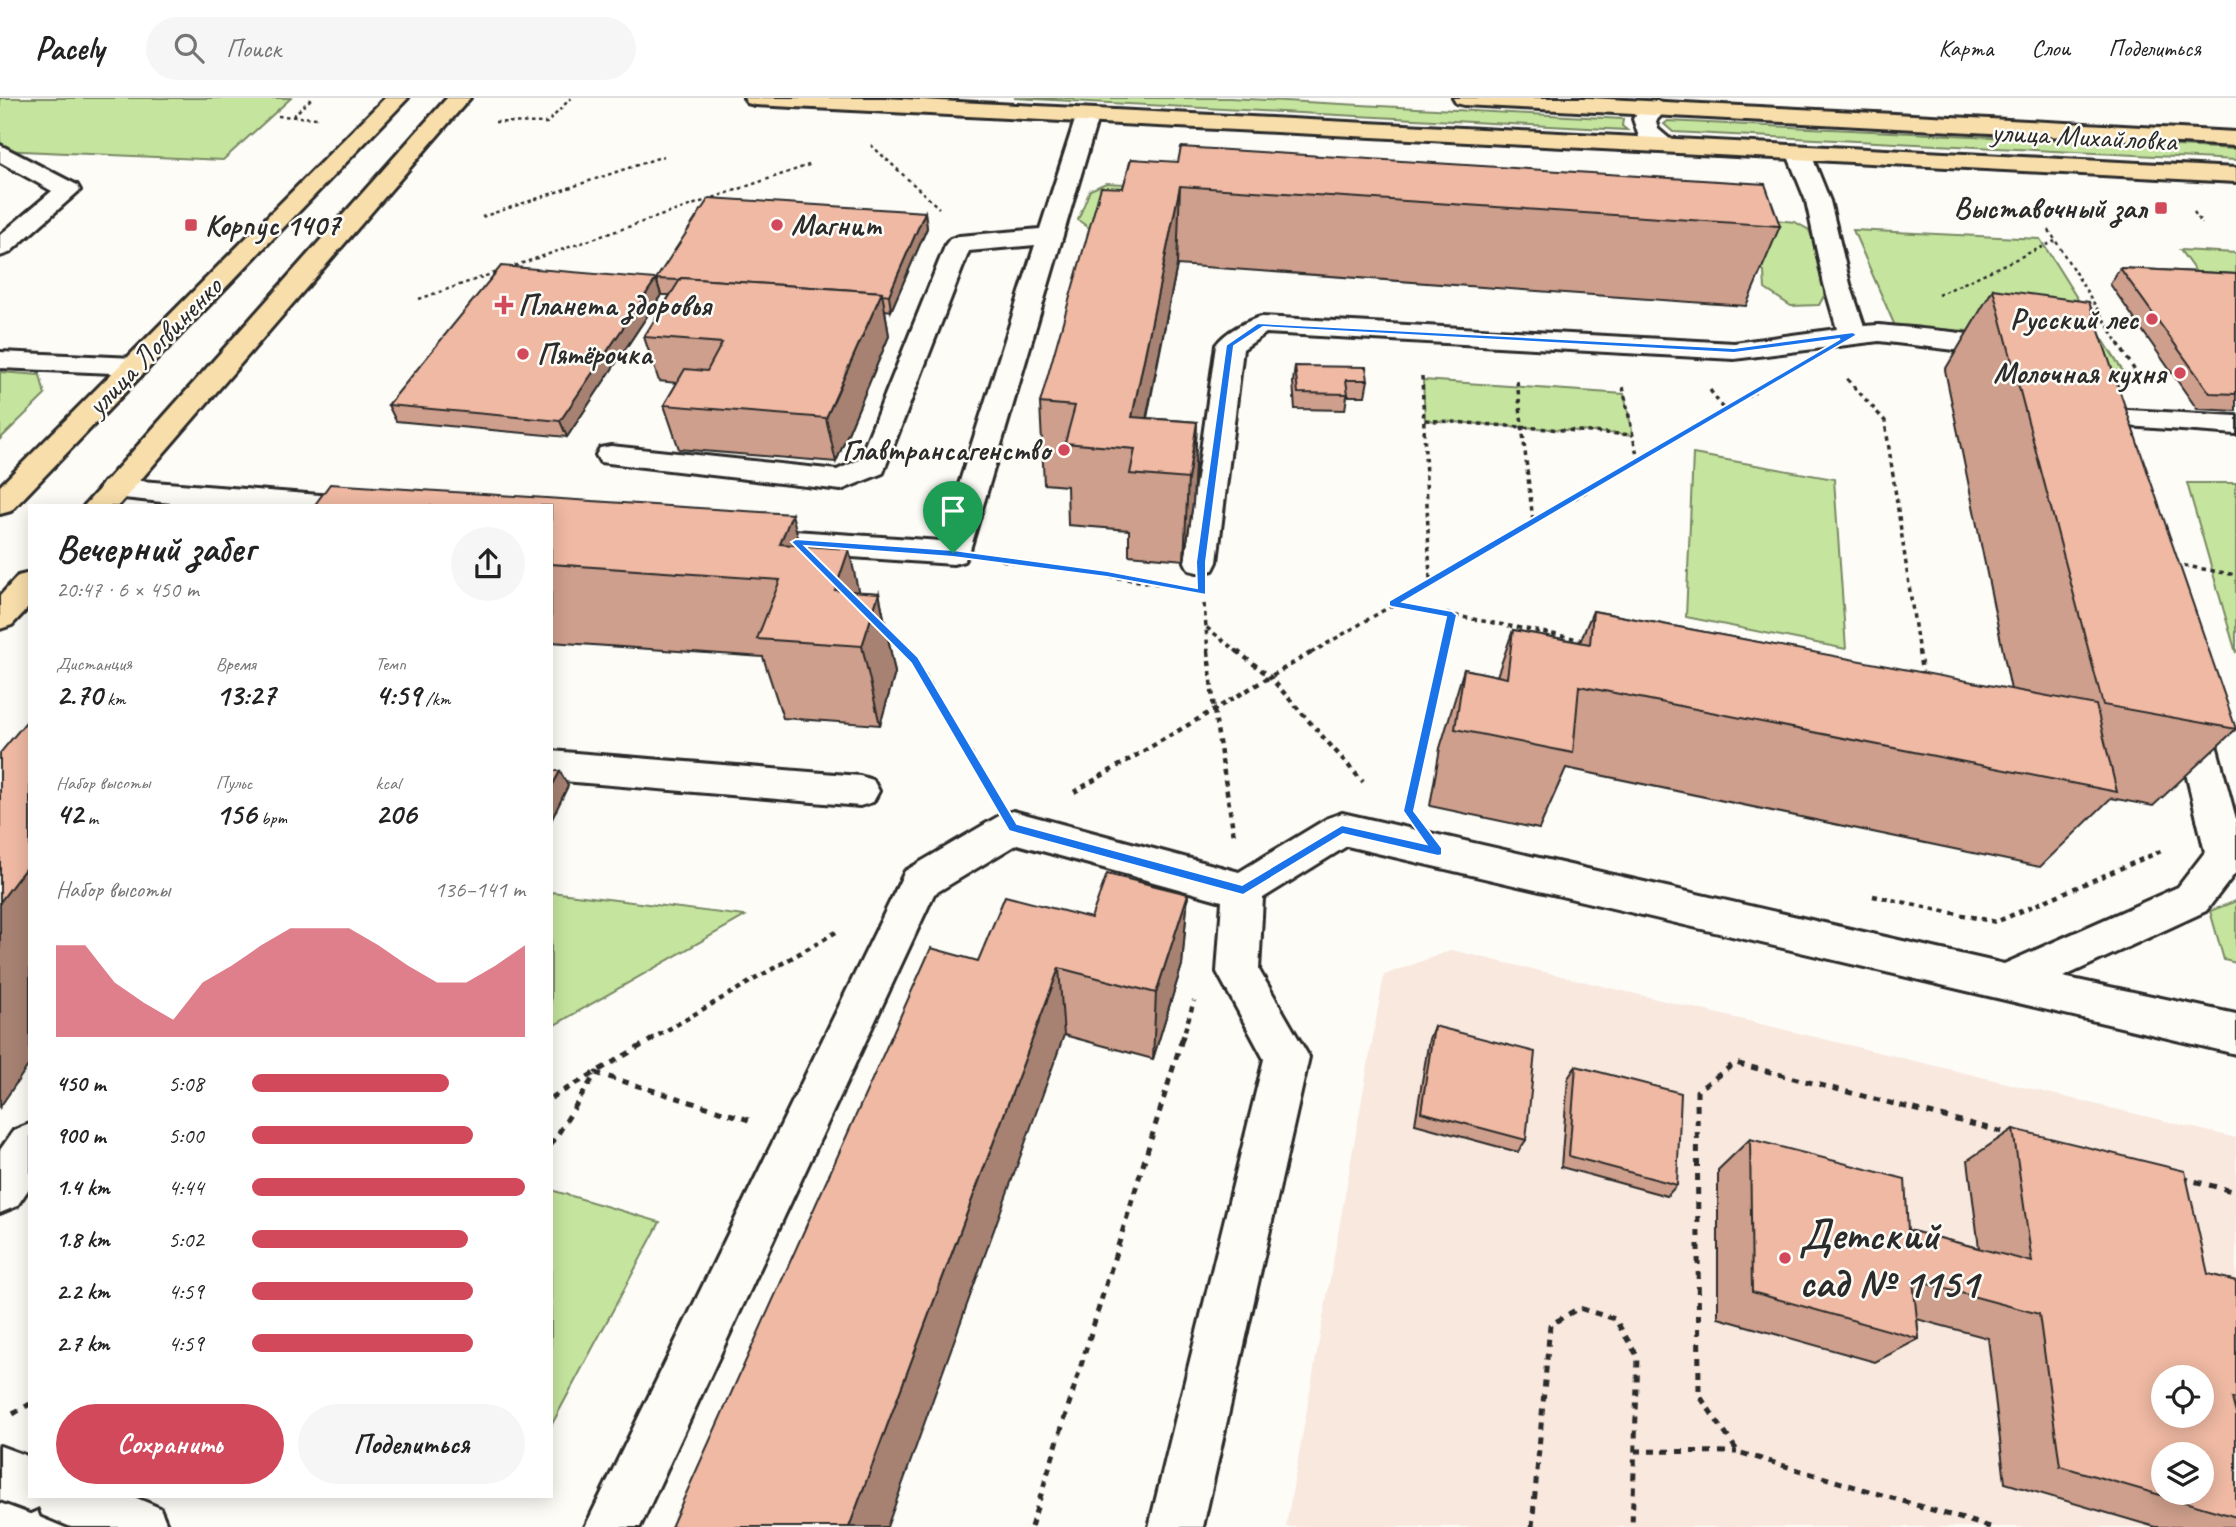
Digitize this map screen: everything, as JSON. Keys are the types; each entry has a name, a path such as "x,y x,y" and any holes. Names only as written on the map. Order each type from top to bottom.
{"main road":[{"path":"452,105 473,98"},
{"name":"улица Михайловка","path":"755,98 2236,175"},
{"name":"улица Михайловка","path":"1464,98 1621,102 1657,108 2236,139"},
{"name":"улица Логвиненко","path":"0,504 388,103"},
{"name":"улица Логвиненко","path":"108,497 452,105"},
{"path":"0,617 28,586"}],"street":[{"path":"1657,108 1644,119 1647,132 1666,145"},
{"path":"714,536 953,553 1087,117"},
{"path":"0,152 68,190 0,247"},
{"path":"1799,153 1818,201 1837,284 1853,335"},
{"path":"611,455 841,480 872,466 959,244 1050,236"},
{"path":"1201,562 1230,345 1261,325 1734,351 1879,333 2002,347 2040,360"},
{"path":"0,360 135,366"},
{"path":"2084,388 2095,396 2110,418 2121,457"},
{"path":"2110,418 2236,425"},
{"path":"108,497 283,504"},
{"path":"2006,983 2192,899 2226,855 2181,681"},
{"path":"553,765 860,792"},
{"path":"612,1527 919,883 1013,827 1243,890 1342,829 2236,1034"},
{"path":"1176,1527 1287,1057 1238,972 1243,890"},
{"path":"0,1190 28,1149"},
{"path":"0,1473 28,1483"},
{"path":"66,1498 141,1527"}],"path":[{"path":"293,116 312,98"},
{"path":"547,123 571,98"},
{"path":"865,139 960,226 959,244"},
{"path":"482,216 664,156"},
{"path":"419,299 811,164"},
{"path":"2049,230 2166,421"},
{"path":"1924,690 1885,422 1823,352 1853,335 2055,241"},
{"path":"1418,333 1425,420 1430,581"},
{"path":"1513,339 1532,521"},
{"path":"1617,344 1638,460"},
{"path":"875,621 915,660 1013,827 1757,391"},
{"path":"1425,420 1633,435"},
{"path":"953,553 1107,574 1202,593"},
{"path":"1201,562 1214,709 1243,890"},
{"path":"2162,562 2236,575"},
{"path":"1392,604 1587,640"},
{"path":"1438,852 1409,811 1452,615"},
{"path":"1206,627 1269,676 1366,785"},
{"path":"1863,894 1996,922 2169,848"},
{"path":"553,1097 919,883"},
{"path":"1031,1527 1195,997"},
{"path":"1738,1452 1699,1395 1697,1091 1735,1063 2019,1136"},
{"path":"596,1073 800,1136"},
{"path":"553,1142 596,1073"},
{"path":"2168,1175 2236,1192"},
{"path":"1532,1527 1550,1325 1579,1308 1615,1320 1638,1357 1632,1527"},
{"path":"1635,1451 1738,1452 1990,1527"}],"shaded area":[{"name":"Детский сад № 1151","path":"1452,950 2236,1138 2236,1527 1286,1527 1384,975"}],"green space":[{"path":"0,98 291,98 223,160 0,150"},
{"path":"1014,98 1230,98 1623,119 1622,126 1627,130"},
{"path":"1668,121 2236,149 2236,160 1673,132 1664,124"},
{"path":"1106,183 1747,217 1795,222 1809,230 1823,264 1826,292 1819,305 1791,306 1765,289 1764,272 1748,256 1095,232 1078,220 1090,190"},
{"path":"1853,230 2040,239 2127,378 2090,376 2012,334 1895,326"},
{"path":"2180,250 2236,253 2236,287 2206,286"},
{"path":"0,372 40,375 45,395 0,439"},
{"path":"1423,380 1624,394 1633,435 1425,420"},
{"path":"1693,454 1834,479 1846,649 1686,617"},
{"path":"2187,483 2236,483 2236,653"},
{"path":"553,892 745,916 553,1026"},
{"path":"2236,901 2236,963 2224,960 2210,911"},
{"path":"553,1191 660,1222 553,1422"}],"building":[{"path":"1181,147 1765,184 1780,226 1180,186 1132,417 1197,422 1188,479 1130,474 1135,449 1065,443 1075,406 1040,403 1101,187 1123,188 1131,159 1178,162"},
{"path":"709,198 925,212 889,295 882,292 681,278 656,279"},
{"path":"501,266 656,279 560,421 388,405"},
{"path":"2120,268 2236,274 2236,394 2210,393"},
{"path":"681,278 882,292 826,418 664,405 685,369 707,371 722,343 644,337"},
{"path":"1993,289 2089,302 2236,729 2103,705"},
{"path":"1295,366 1366,367 1368,380 1346,380 1348,394 1298,393"},
{"path":"330,484 792,514 780,544 849,549 835,590 879,593 862,646 757,639 780,580 553,564 553,504 315,504"},
{"path":"1593,611 2096,705 2117,792 1579,686 1573,753 1455,729 1464,669 1507,678 1513,630 1590,644"},
{"path":"28,719 28,865 0,902 0,753"},
{"path":"553,771 560,771 553,784"},
{"path":"1107,874 1188,894 1156,993 1059,968 849,1527 671,1527 931,948 978,961 1005,896 1091,918"},
{"path":"1434,1026 1535,1052 1526,1140 1421,1112"},
{"path":"1576,1066 1681,1093 1677,1185 1569,1156"},
{"path":"2013,1129 2185,1171 2208,1274 2236,1281 2236,1399 2232,1398 2236,1414 2236,1517 2195,1505 2214,1505 2214,1442 2151,1442 2151,1492 2060,1466 2039,1314 1913,1280 1919,1339 1752,1292 1750,1139 1905,1179 1908,1230 2032,1262"}],"place":[{"name":"Выставочный зал","path":"2161,208"},
{"name":"Корпус 1407","path":"191,225"},
{"name":"Магнит","path":"777,225"},
{"name":"Планета здоровья","path":"504,305"},
{"name":"Русский лес","path":"2152,319"},
{"name":"Пятёрочка","path":"523,354"},
{"name":"Молочная кухня","path":"2180,373"},
{"name":"Главтрансагенство","path":"1064,450"},
{"name":"Детский сад № 1151","path":"1785,1258"}],"route":[{"path":"1261,325 1734,351 1853,335 1392,604 1452,615 1409,811 1438,852 1342,829 1243,890 1013,827 915,660 796,542 953,553 1107,574 1202,593 1201,562 1230,345 1261,325"}]}
